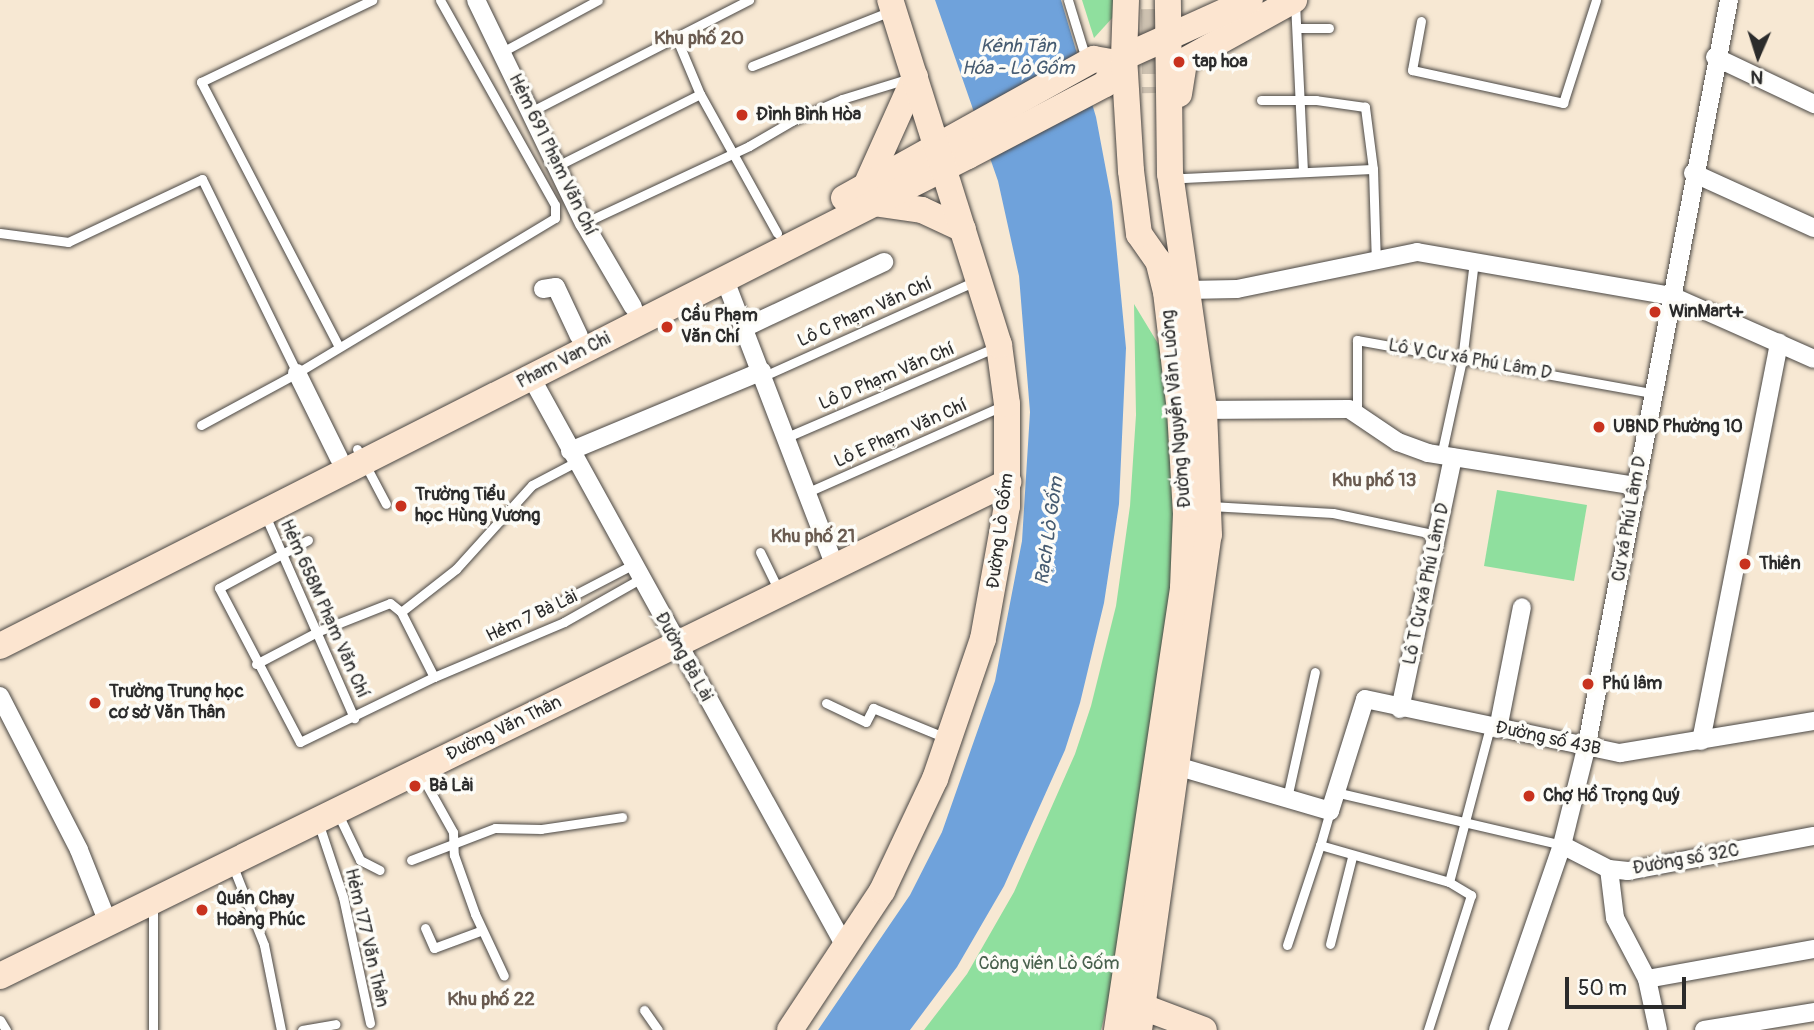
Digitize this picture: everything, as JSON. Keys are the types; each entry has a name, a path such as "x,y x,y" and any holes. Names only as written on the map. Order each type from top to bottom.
{"main road":[{"path":"1182,0 1200,10 1222,0"},
{"name":"Pham Van Chi","path":"0,628 528,371 725,280 1105,62 1167,38 1250,0"},
{"path":"1169,260 1185,239 1178,128 1179,78 1184,61 1294,0"},
{"name":"Đường Nguyễn Văn Luông","path":"1117,1030 1136,1012 1168,763 1192,410 1187,290 1169,260 1139,234 1105,62 1147,3 1167,38 1169,260 1166,292 1192,410 1209,506 1205,582 1168,763"},
{"name":"Đường Lò Gốm","path":"790,1030 846,948 900,855 951,740 993,598 1009,482 1007,404 999,345 963,229 951,150 915,77 891,5"},
{"path":"915,77 869,195 932,213 963,229"},
{"path":"1148,93 1171,237 1169,260"},
{"name":"Pham Van Chi","path":"528,371 579,336 633,307 777,233 869,195"},
{"name":"Pham Van Chi","path":"0,646 264,514 353,456"},
{"name":"Đường Văn Thân","path":"0,976 1009,482"},
{"path":"1136,1012 1204,1030"}],"street":[{"name":"Hẻm 691 Phạm Văn Chí","path":"475,0 532,111 555,167 633,307"},
{"name":"Cư xá Phú Lâm D","path":"1498,1030 1562,845 1586,749 1637,486 1693,173 1728,0"},
{"path":"1715,57 1814,104"},
{"path":"1693,173 1814,229"},
{"path":"1187,290 1237,289 1417,253 1672,296 1814,359"},
{"path":"744,328 884,262"},
{"path":"725,280 835,567"},
{"path":"543,289 556,287 579,336"},
{"path":"1701,741 1779,344"},
{"name":"Đường Bà Lài","path":"528,371 636,572 846,948"},
{"path":"298,373 353,456"},
{"path":"573,457 763,374"},
{"path":"1192,410 1334,407 1357,412 1398,442 1447,457 1637,486"},
{"name":"Lô T Cư xá Phú Lâm D","path":"1400,709 1437,535 1447,457"},
{"path":"1494,728 1522,607"},
{"path":"0,696 79,850 108,923"},
{"name":"Đường số 43B","path":"1335,792 1365,699 1586,749 1634,752 1814,720"},
{"path":"1168,763 1330,811 1335,792"},
{"name":"Đường số 32C","path":"1562,845 1609,869 1628,871 1814,836"},
{"path":"1609,869 1615,918 1647,979 1658,1030"},
{"path":"1647,979 1814,949"},
{"path":"1704,1030 1814,1012"}],"lane":[{"path":"339,347 201,82 372,0"},
{"path":"201,425 298,373 555,219 555,205 440,0"},
{"path":"502,52 598,0"},
{"path":"532,111 736,3 748,0"},
{"path":"1068,0 1105,62"},
{"path":"1294,0 1299,28 1303,172"},
{"path":"1421,21 1412,70 1563,103 1596,0"},
{"path":"752,66 891,5"},
{"path":"1299,28 1329,28"},
{"path":"676,37 700,93 777,233"},
{"path":"584,223 842,99 915,77"},
{"path":"555,167 700,93"},
{"path":"1261,100 1299,99 1365,107 1373,169 1376,262"},
{"path":"1182,178 1373,169"},
{"path":"0,233 68,242 202,179 298,373"},
{"path":"1447,457 1474,261"},
{"name":"Lô C Phạm Văn Chí","path":"763,374 979,279"},
{"name":"Lô V Cư xá Phú Lâm D","path":"1357,412 1357,340 1654,393"},
{"name":"Lô D Phạm Văn Chí","path":"787,437 999,345"},
{"name":"Lô E Phạm Văn Chí","path":"808,492 1007,404"},
{"path":"353,456 386,504"},
{"path":"401,612 456,569 532,485 573,457"},
{"path":"1209,506 1333,513 1437,535"},
{"name":"Hẻm 658M Phạm Văn Chí","path":"264,514 319,631 354,718"},
{"path":"308,540 219,587 256,664 375,605 390,603 401,612 434,677"},
{"path":"760,552 780,594"},
{"path":"553,606 636,572"},
{"name":"Hẻm 7 Bà Lài","path":"256,664 300,742 434,677 564,622 636,572"},
{"path":"1287,798 1315,672"},
{"path":"826,704 866,722 873,708 951,740"},
{"path":"1449,882 1494,728"},
{"path":"419,771 453,832 454,855 481,930 504,976"},
{"path":"1335,792 1562,845"},
{"path":"1287,946 1330,811"},
{"path":"328,816 360,860 380,870"},
{"name":"Hẻm 177 Văn Thân","path":"328,816 370,1023"},
{"path":"411,860 495,828 541,829 622,817"},
{"path":"1320,845 1352,857 1449,882 1471,895 1428,1030"},
{"path":"1330,944 1352,857"},
{"path":"232,863 264,945 281,1030"},
{"path":"153,901 153,1030"},
{"path":"425,928 434,948 481,930"},
{"path":"644,1010 657,1030"},
{"path":"0,1020 6,1030"},
{"path":"302,1030 335,1024"}],"green space":[{"path":"1082,0 1116,0 1114,16 1094,38"},
{"name":"Công viên Lò Gốm","path":"1134,304 1168,360 1175,454 1171,583 1114,977 1101,1030 924,1030 967,974 1014,892 1075,754 1091,706 1116,606 1130,506 1136,415"},
{"path":"1497,490 1587,505 1574,581 1484,566"}],"water":[{"name":"Kênh Tân Hóa - Lò Gốm","path":"935,0 1061,0 1096,117 1112,202 1126,348 1119,504 1104,603 1080,703 1065,750 1004,886 957,967 910,1030 818,1030 910,895 942,832 995,681 1022,541 1030,412 1019,276 998,181"}],"tunnel":[{"path":"1154,9 1155,93"}],"place":[{"name":"tap hoa","path":"1179,62"},
{"name":"Đình Bình Hòa","path":"742,115"},
{"name":"WinMart+","path":"1655,312"},
{"name":"Cầu Phạm Văn Chí","path":"667,327"},
{"name":"UBND Phường 10","path":"1599,427"},
{"name":"Trường Tiểu học Hùng Vương","path":"401,506"},
{"name":"Thiên","path":"1745,564"},
{"name":"Phú lâm","path":"1588,684"},
{"name":"Trường Trung học cơ sở Văn Thân","path":"95,703"},
{"name":"Bà Lài","path":"415,786"},
{"name":"Chợ Hồ Trọng Quý","path":"1529,796"},
{"name":"Quán Chay Hoàng Phúc","path":"202,910"}],"district":[{"name":"Khu phố 20","path":"699,39"},
{"name":"Khu phố 13","path":"1374,481"},
{"name":"Khu phố 21","path":"813,537"},
{"name":"Khu phố 22","path":"491,1000"}],"water label":[{"name":"Rạch Lò Gốm","path":"1050,531"}]}
